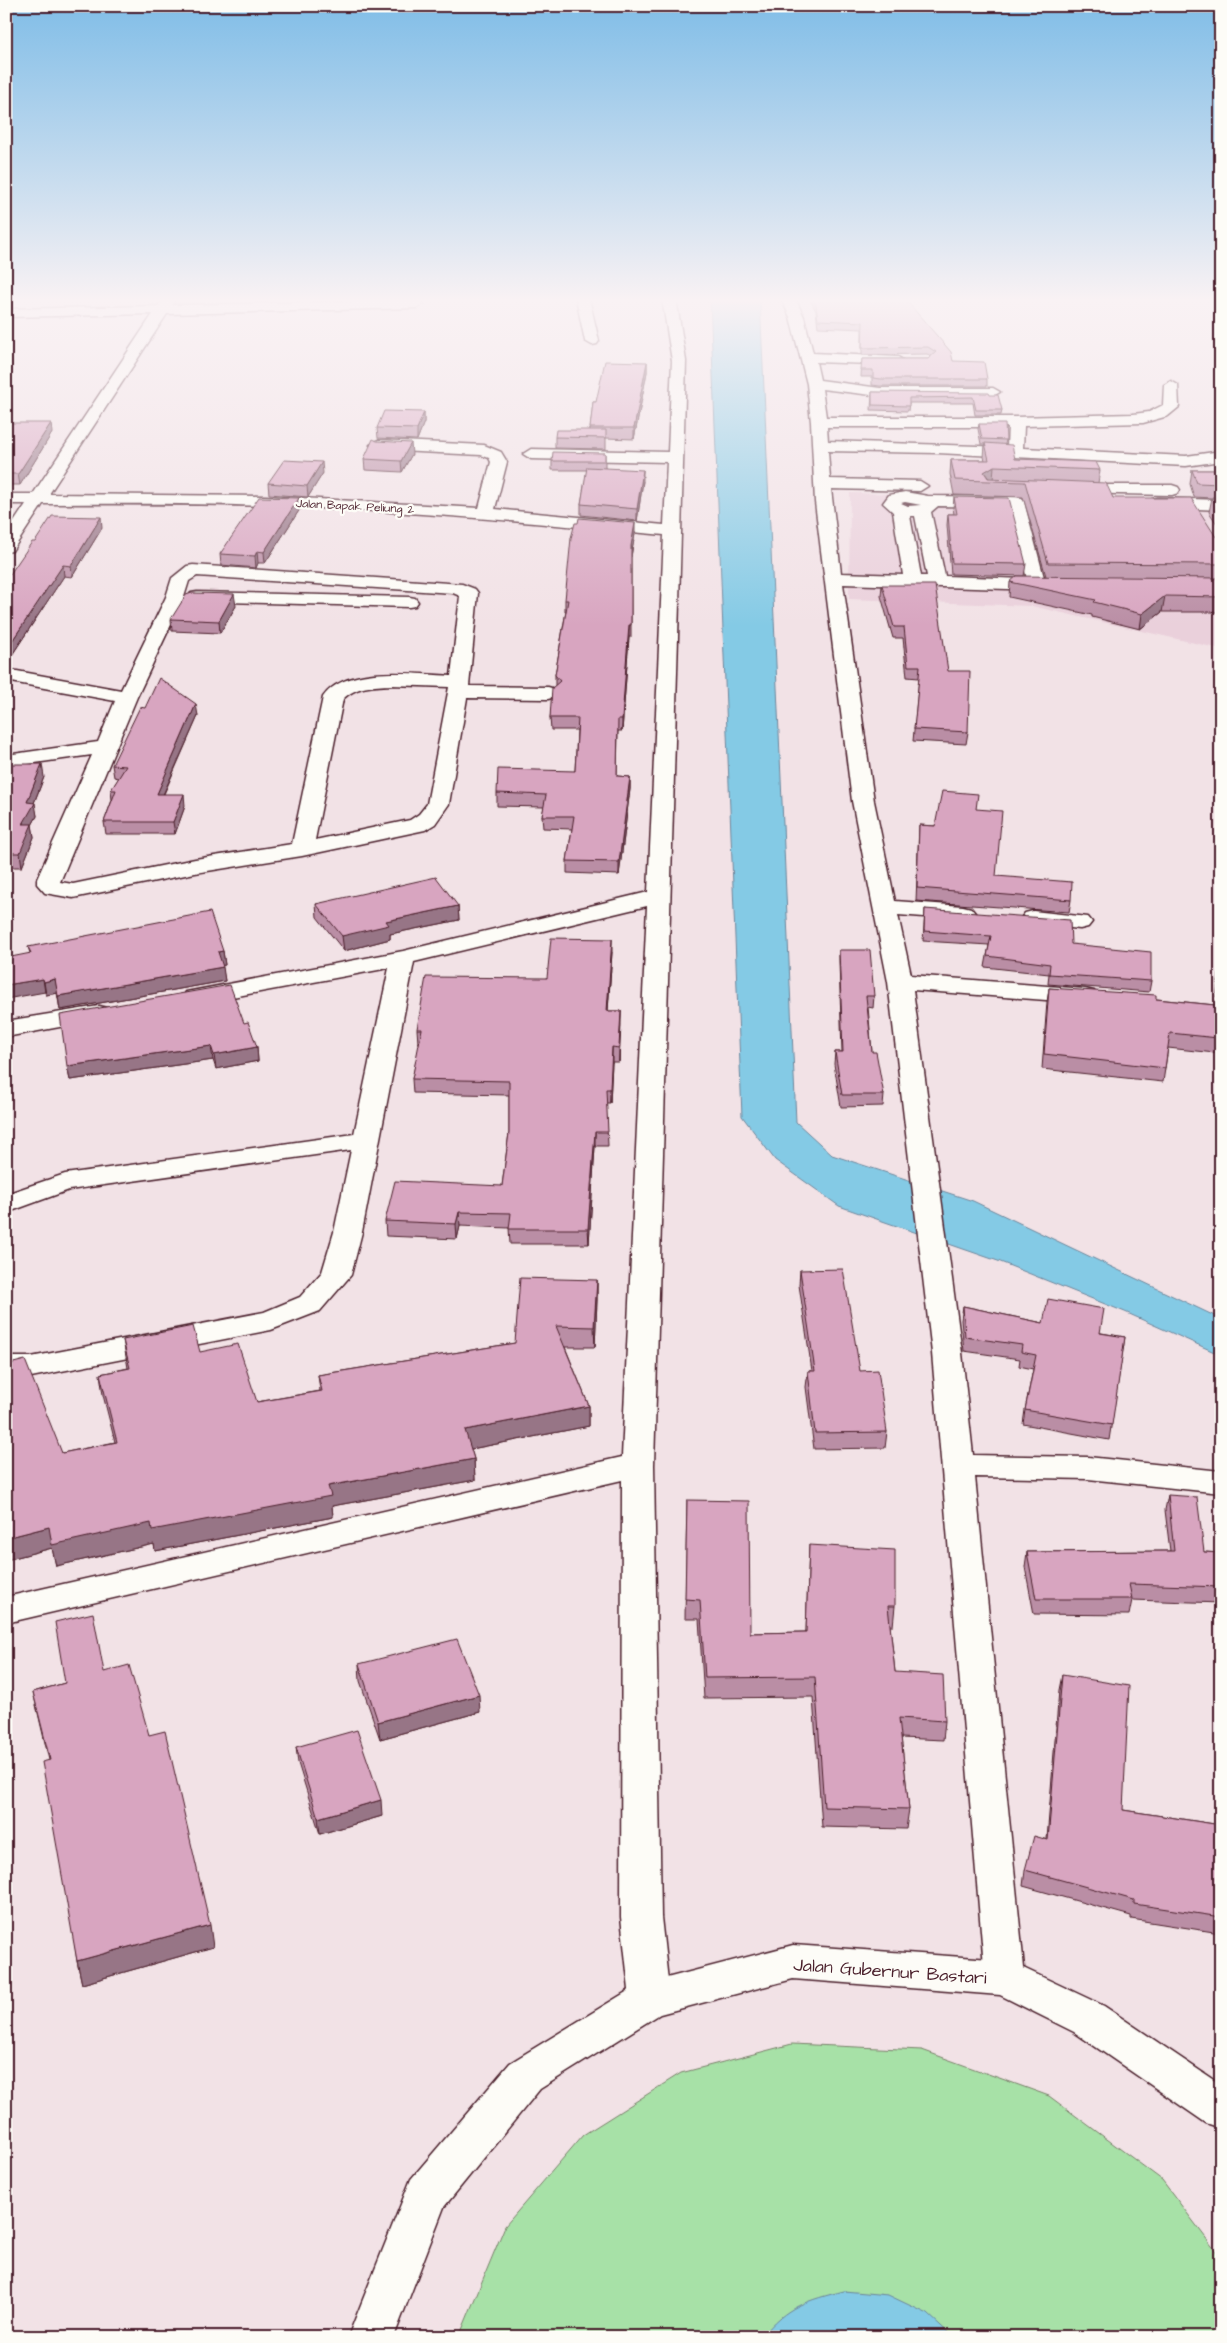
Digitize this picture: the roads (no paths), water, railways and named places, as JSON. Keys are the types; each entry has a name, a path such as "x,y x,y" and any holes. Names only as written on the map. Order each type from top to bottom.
{"main road":[{"path":"6,547 98,407"},
{"path":"650,1999 642,1917 638,1465 671,531 677,407"},
{"path":"817,407 829,496 833,578 863,801 900,982 948,1353 1006,1978"},
{"path":"819,422 1016,422 1130,419 1164,413 1171,407"},
{"path":"1015,452 1016,422"},
{"path":"378,445 484,450 495,454 499,462 486,512"},
{"path":"821,446 1186,460 1221,456"},
{"path":"531,454 675,457"},
{"path":"1172,490 1062,496 1199,511 1221,505"},
{"path":"829,496 1026,497"},
{"path":"913,580 895,499 906,497 925,505 1026,497"},
{"path":"1026,497 1037,585"},
{"name":"Jalan Bapak Peliung 2","path":"6,499 207,499 486,512 671,531"},
{"path":"871,503 896,506"},
{"path":"925,505 937,580"},
{"path":"199,570 456,588 468,591 459,687 438,804 427,819 417,825 302,849 195,866 73,891 53,888 48,884 48,879 127,697 175,597 181,578 188,572 199,570"},
{"path":"833,578 1057,585"},
{"path":"175,597 467,603"},
{"path":"6,675 127,697"},
{"path":"302,849 333,697 337,690 346,685 369,680 548,693"},
{"path":"6,761 106,748"},
{"path":"175,1000 403,958 658,896"},
{"path":"884,907 982,914"},
{"path":"1011,917 1080,922"},
{"path":"6,1367 31,1367 270,1320 310,1304 336,1275 367,1140 403,958"},
{"path":"900,982 1104,998"},
{"path":"6,1029 118,1010"},
{"path":"6,1205 32,1193 66,1182 367,1140"},
{"path":"6,1610 638,1465"},
{"path":"958,1466 1088,1468 1221,1482"},
{"name":"Jalan Gubernur Bastari","path":"371,2337 427,2194 525,2076 650,1999 793,1962 1006,1978 1089,2019 1221,2109"}],"water":[{"path":"714,407 765,407 796,1122 832,1155 973,1201 1221,1319 1221,1355 1125,1312 998,1261 839,1206 775,1160 742,1116"},
{"path":"844,2291 888,2295 928,2314 953,2337 762,2337 771,2326 789,2311 809,2301"}]}
